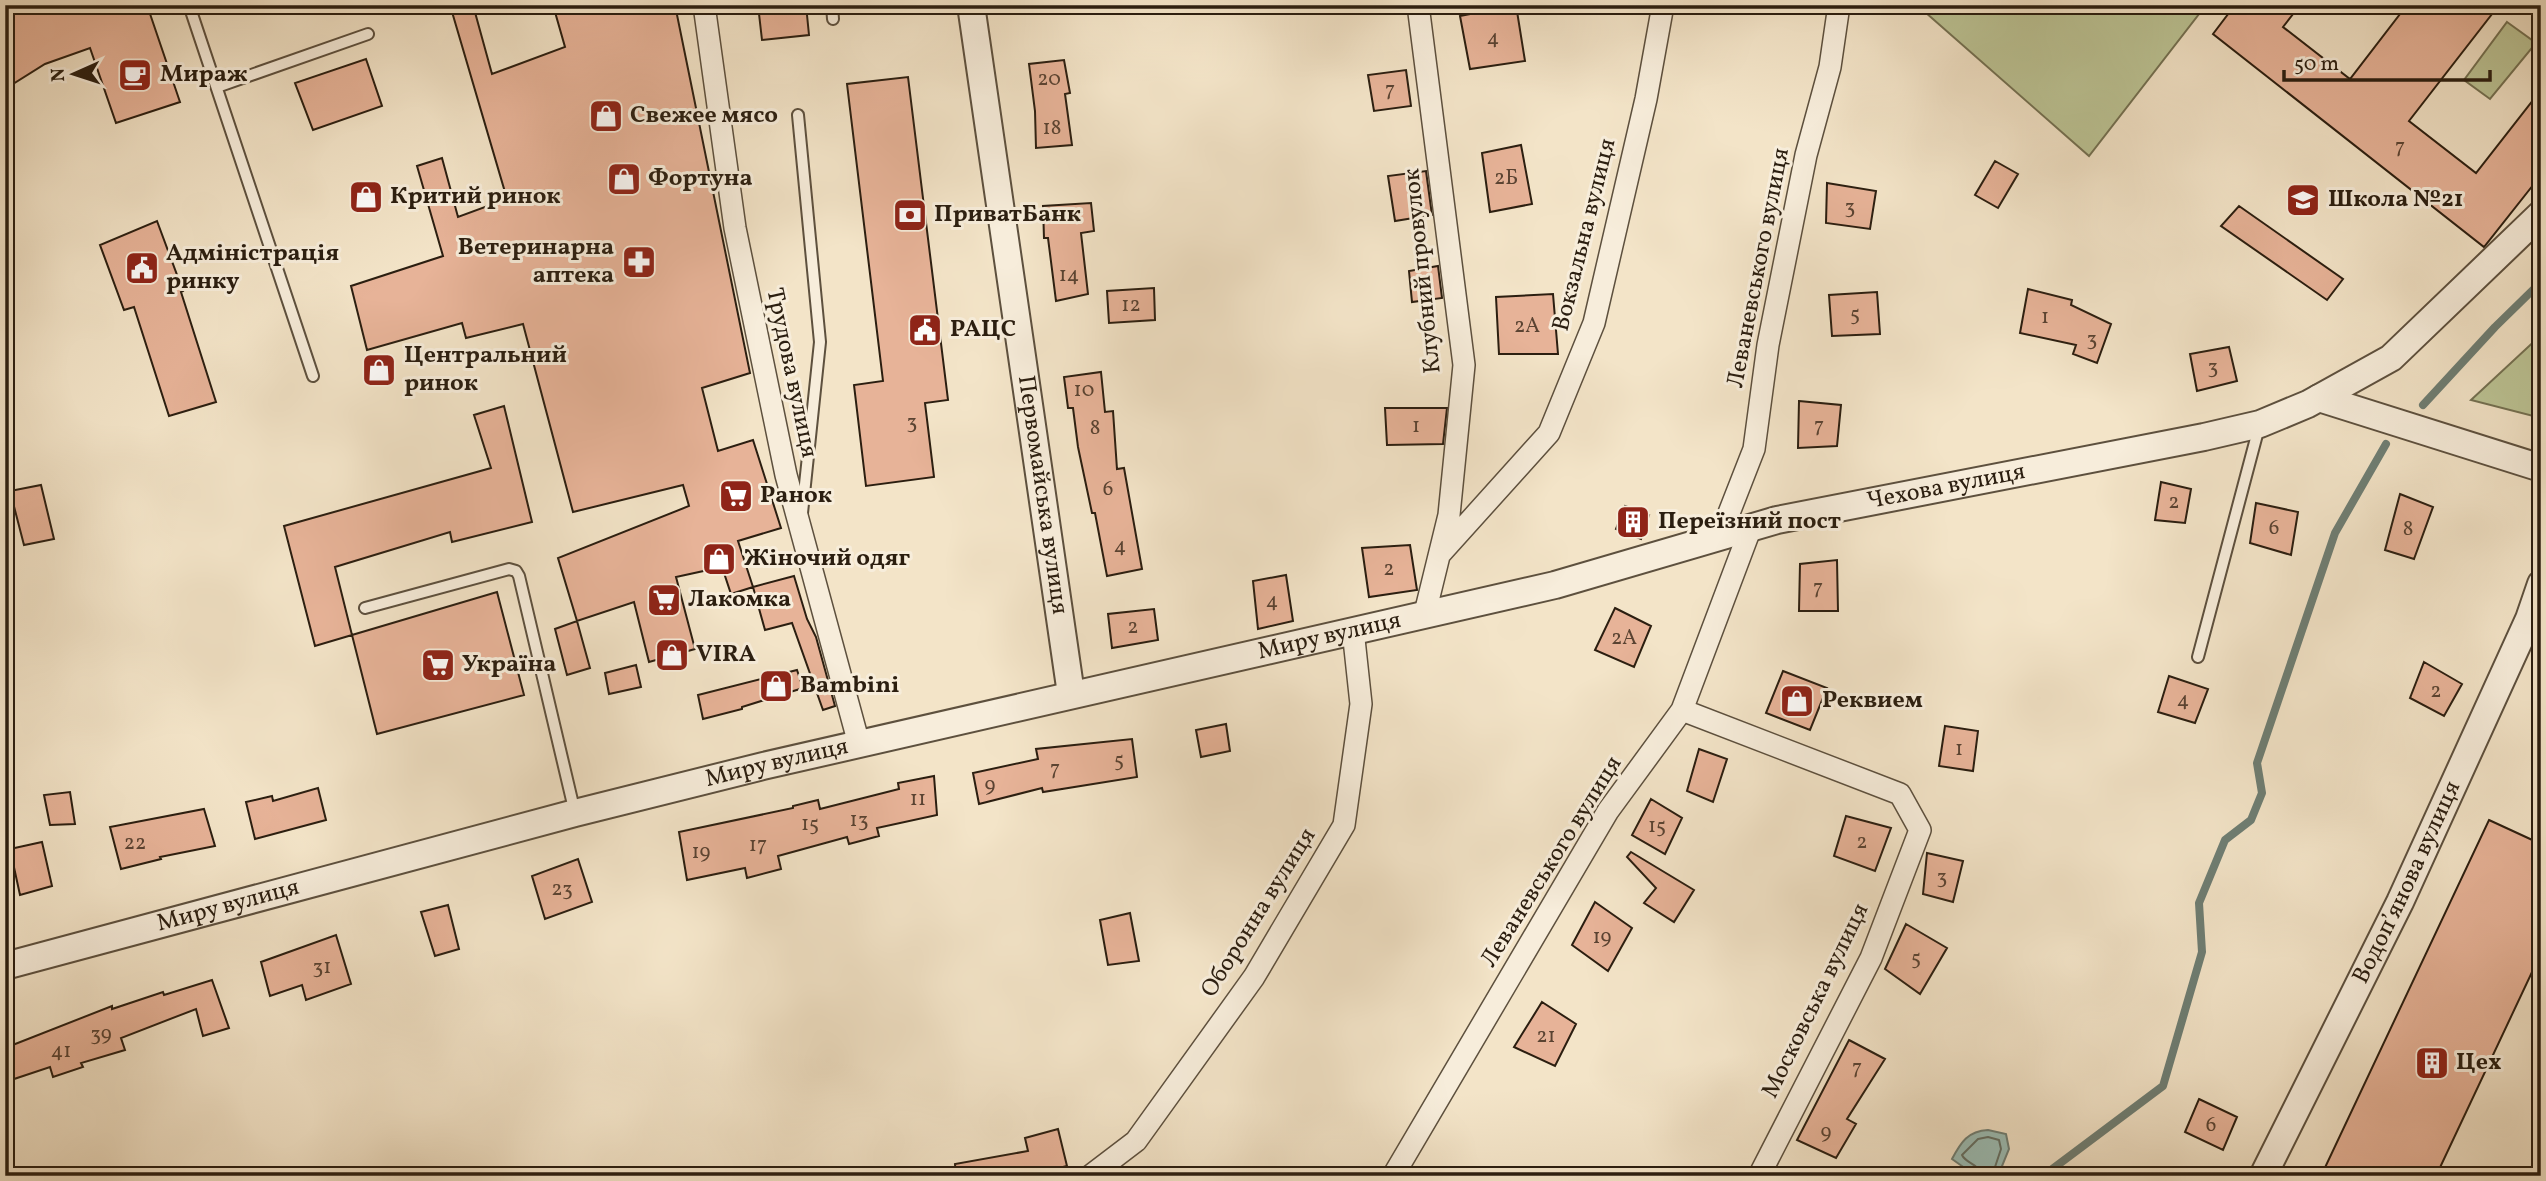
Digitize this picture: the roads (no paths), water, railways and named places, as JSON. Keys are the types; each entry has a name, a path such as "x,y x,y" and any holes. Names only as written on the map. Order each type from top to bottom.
{"street":[{"name":"Трудова вулиця","path":"704,5 735,228 786,475 859,744"},
{"name":"Первомайська вулиця","path":"971,5 1071,694"},
{"name":"Клубний провулок","path":"1418,5 1464,365 1449,516 1425,613"},
{"name":"Вокзальна вулиця","path":"1438,556 1549,433 1594,323 1646,99 1663,5"},
{"name":"Леваневського вулиця","path":"1720,536 1755,449 1768,345 1806,155 1830,67 1839,5"},
{"name":"Чехова вулиця","path":"1555,585 1777,520 2204,438 2260,424 2319,398 2392,358 2541,214"},
{"path":"2319,398 2541,468"},
{"name":"Леваневського вулиця","path":"1393,1176 1608,811 1682,710 1751,527"},
{"name":"Водоп’янова вулиця","path":"2263,1176 2400,902 2529,619 2541,584"},
{"name":"Миру вулиця","path":"5,966 575,813 1071,694 1555,585"},
{"name":"Оборонна вулиця","path":"1090,1176 1136,1141 1223,1021 1254,977 1344,825 1360,704 1353,629"},
{"name":"Московська вулиця","path":"1682,710 1900,794 1920,830 1871,958 1759,1176"}],"lane":[{"path":"189,5 313,376"},
{"path":"832,5 834,19"},
{"path":"217,87 368,34"},
{"path":"797,115 820,342 800,528"},
{"path":"2199,657 2260,424"},
{"path":"365,608 509,569 516,571 575,813"}],"water":[{"path":"1988,1130 2006,1134 2009,1149 1998,1176 1976,1176 1952,1159 1966,1138"}],"waterway":[{"path":"2423,405 2541,282"},
{"path":"2043,1176 2163,1086 2202,952 2199,903 2225,840 2251,820 2262,793 2257,763 2335,533 2386,444"}],"place":[{"name":"Мираж","path":"135,75"},
{"name":"Свежее мясо","path":"606,116"},
{"name":"Фортуна","path":"624,179"},
{"name":"Критий ринок","path":"366,197"},
{"name":"Школа №21","path":"2303,200"},
{"name":"ПриватБанк","path":"910,215"},
{"name":"Ветеринарна аптека","path":"639,262"},
{"name":"Адміністрація ринку","path":"142,268"},
{"name":"РАЦС","path":"925,330"},
{"name":"Центральний ринок","path":"379,370"},
{"name":"Ранок","path":"736,496"},
{"name":"Переїзний пост","path":"1633,522"},
{"name":"Жіночий одяг","path":"719,559"},
{"name":"Лакомка","path":"664,600"},
{"name":"VIRA","path":"672,655"},
{"name":"Україна","path":"438,665"},
{"name":"Bambini","path":"776,686"},
{"name":"Реквием","path":"1797,701"},
{"name":"Цех","path":"2432,1063"}]}
